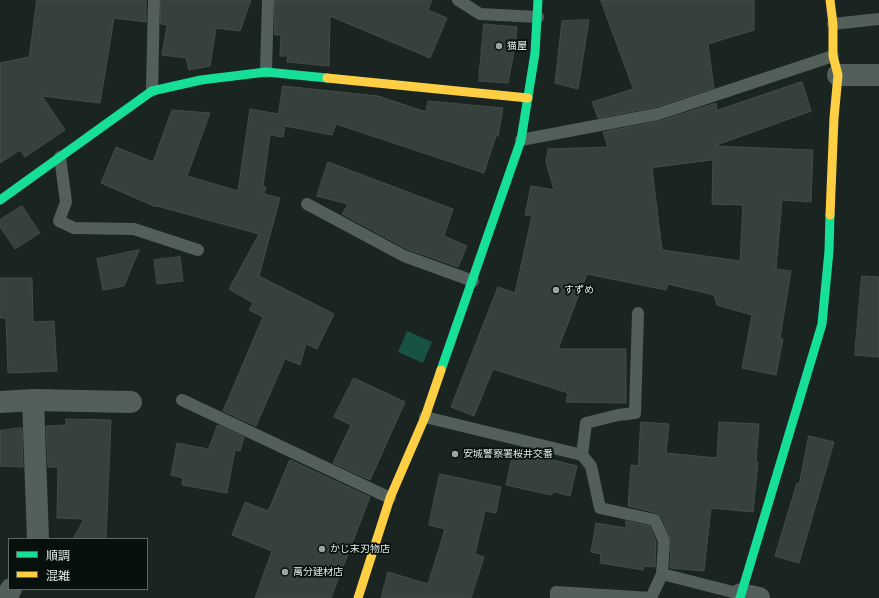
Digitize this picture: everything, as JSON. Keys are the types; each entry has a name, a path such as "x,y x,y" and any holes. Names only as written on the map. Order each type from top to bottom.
{"street":[{"path":"358,598 390,498 424,417 473,281 521,140 538,17 538,0"},
{"path":"747,597 822,324 829,251 836,66 830,0"},
{"path":"836,66 879,74"},
{"path":"0,200 152,91 201,80 266,72 528,98"},
{"path":"33,400 38,538"},
{"path":"0,402 33,400 131,402"}],"lane":[{"path":"152,91 154,0"},
{"path":"266,72 268,0"},
{"path":"458,0 480,14 538,17"},
{"path":"833,24 879,19"},
{"path":"521,140 658,114 836,66"},
{"path":"60,157 66,202 59,221 74,228 134,229 198,250"},
{"path":"307,204 404,256 473,281"},
{"path":"582,455 586,423 618,415 635,413 638,313"},
{"path":"182,400 390,498"},
{"path":"424,417 582,455 591,466 600,508 655,520 664,541 662,574 651,598 556,592 556,598"},
{"path":"662,574 747,597"}],"green space":[{"path":"407,331 432,342 423,363 398,352"}],"building":[{"path":"37,0 146,0 146,22 114,18 100,103 42,96 65,130 25,157 20,150 0,163 0,63 29,57"},
{"path":"161,0 251,0 240,31 216,28 210,66 189,70 186,58 162,55 167,25 161,24"},
{"path":"275,0 432,0 428,10 447,18 430,58 330,16 329,66 287,62 288,56 280,56 281,35 275,35"},
{"path":"601,0 754,0 754,30 708,44 714,88 656,107 598,118 592,102 633,89"},
{"path":"589,20 578,89 555,83 562,21"},
{"name":"猫屋","path":"484,24 517,27 508,83 479,81"},
{"path":"802,82 811,111 714,146 813,150 811,202 782,200 776,269 791,271 780,338 783,339 776,375 742,368 752,315 717,305 714,295 668,284 666,290 587,274 558,349 626,349 626,403 566,402 568,393 493,369 474,416 451,407 498,287 515,293 532,216 525,215 531,186 554,190 546,162 548,149 608,147 603,132 660,121 716,103 717,110","holes":["713,160 712,204 743,205 740,261 662,250 652,168"]},
{"path":"283,86 378,96 426,112 428,101 503,108 498,136 496,136 484,173 336,124 332,135 285,126 283,137 270,135 263,186 266,187 264,194 280,198 259,276 334,314 317,349 306,344 300,365 285,359 256,426 223,411 263,317 249,310 253,303 229,289 259,234 157,206 156,207 101,183 116,147 153,162 172,110 210,113 187,176 238,191 250,109 278,114"},
{"path":"328,162 453,209 444,236 467,246 458,267 407,249 342,214 348,204 317,196"},
{"path":"22,206 40,233 15,249 0,227 0,220"},
{"path":"139,250 124,286 103,290 97,259"},
{"path":"180,257 183,281 157,284 154,260"},
{"path":"862,276 879,277 879,357 855,355"},
{"path":"0,278 32,278 33,322 54,321 57,371 8,373 6,318 0,318"},
{"path":"354,378 405,402 370,480 333,463 351,425 334,417"},
{"path":"66,419 111,420 106,538 74,538 84,519 57,518 58,467 48,467 46,426 66,425"},
{"path":"641,422 669,424 666,453 717,458 719,422 759,424 756,462 758,462 753,512 711,508 704,571 670,568 671,541 662,517 657,513 628,506 631,465 638,466"},
{"path":"218,425 244,437 240,451 235,450 227,493 182,485 183,478 171,475 177,443 208,449"},
{"path":"22,428 23,467 0,466 0,431"},
{"path":"809,436 834,442 799,563 775,556 797,483 799,484"},
{"path":"533,455 577,466 570,496 555,492 551,495 506,485 512,457 532,461"},
{"path":"290,460 370,497 331,598 255,598 272,551 232,535 245,502 268,511"},
{"path":"440,474 501,487 496,513 485,511 475,554 484,557 471,598 381,598 388,572 428,584 445,529 429,525"},
{"path":"626,521 650,526 656,542 655,567 644,566 643,570 600,563 601,554 591,552 596,523 626,528"}],"traffic: fast":[{"path":"441,370 521,140 535,53 538,0"},
{"path":"0,200 152,91 201,80 266,72 327,78"},
{"path":"740,598 822,324 829,251 830,215"}],"traffic: slow":[{"path":"830,0 833,24 833,56 838,75 834,118 830,215"},
{"path":"327,78 528,98"},
{"path":"358,598 390,498 425,417 441,370"}],"place":[{"name":"猫屋","path":"499,46"},
{"name":"すずめ","path":"556,290"},
{"name":"安城警察署桜井交番","path":"455,454"},
{"name":"かじ末刃物店","path":"322,549"},
{"name":"萬分建材店","path":"285,572"}]}
